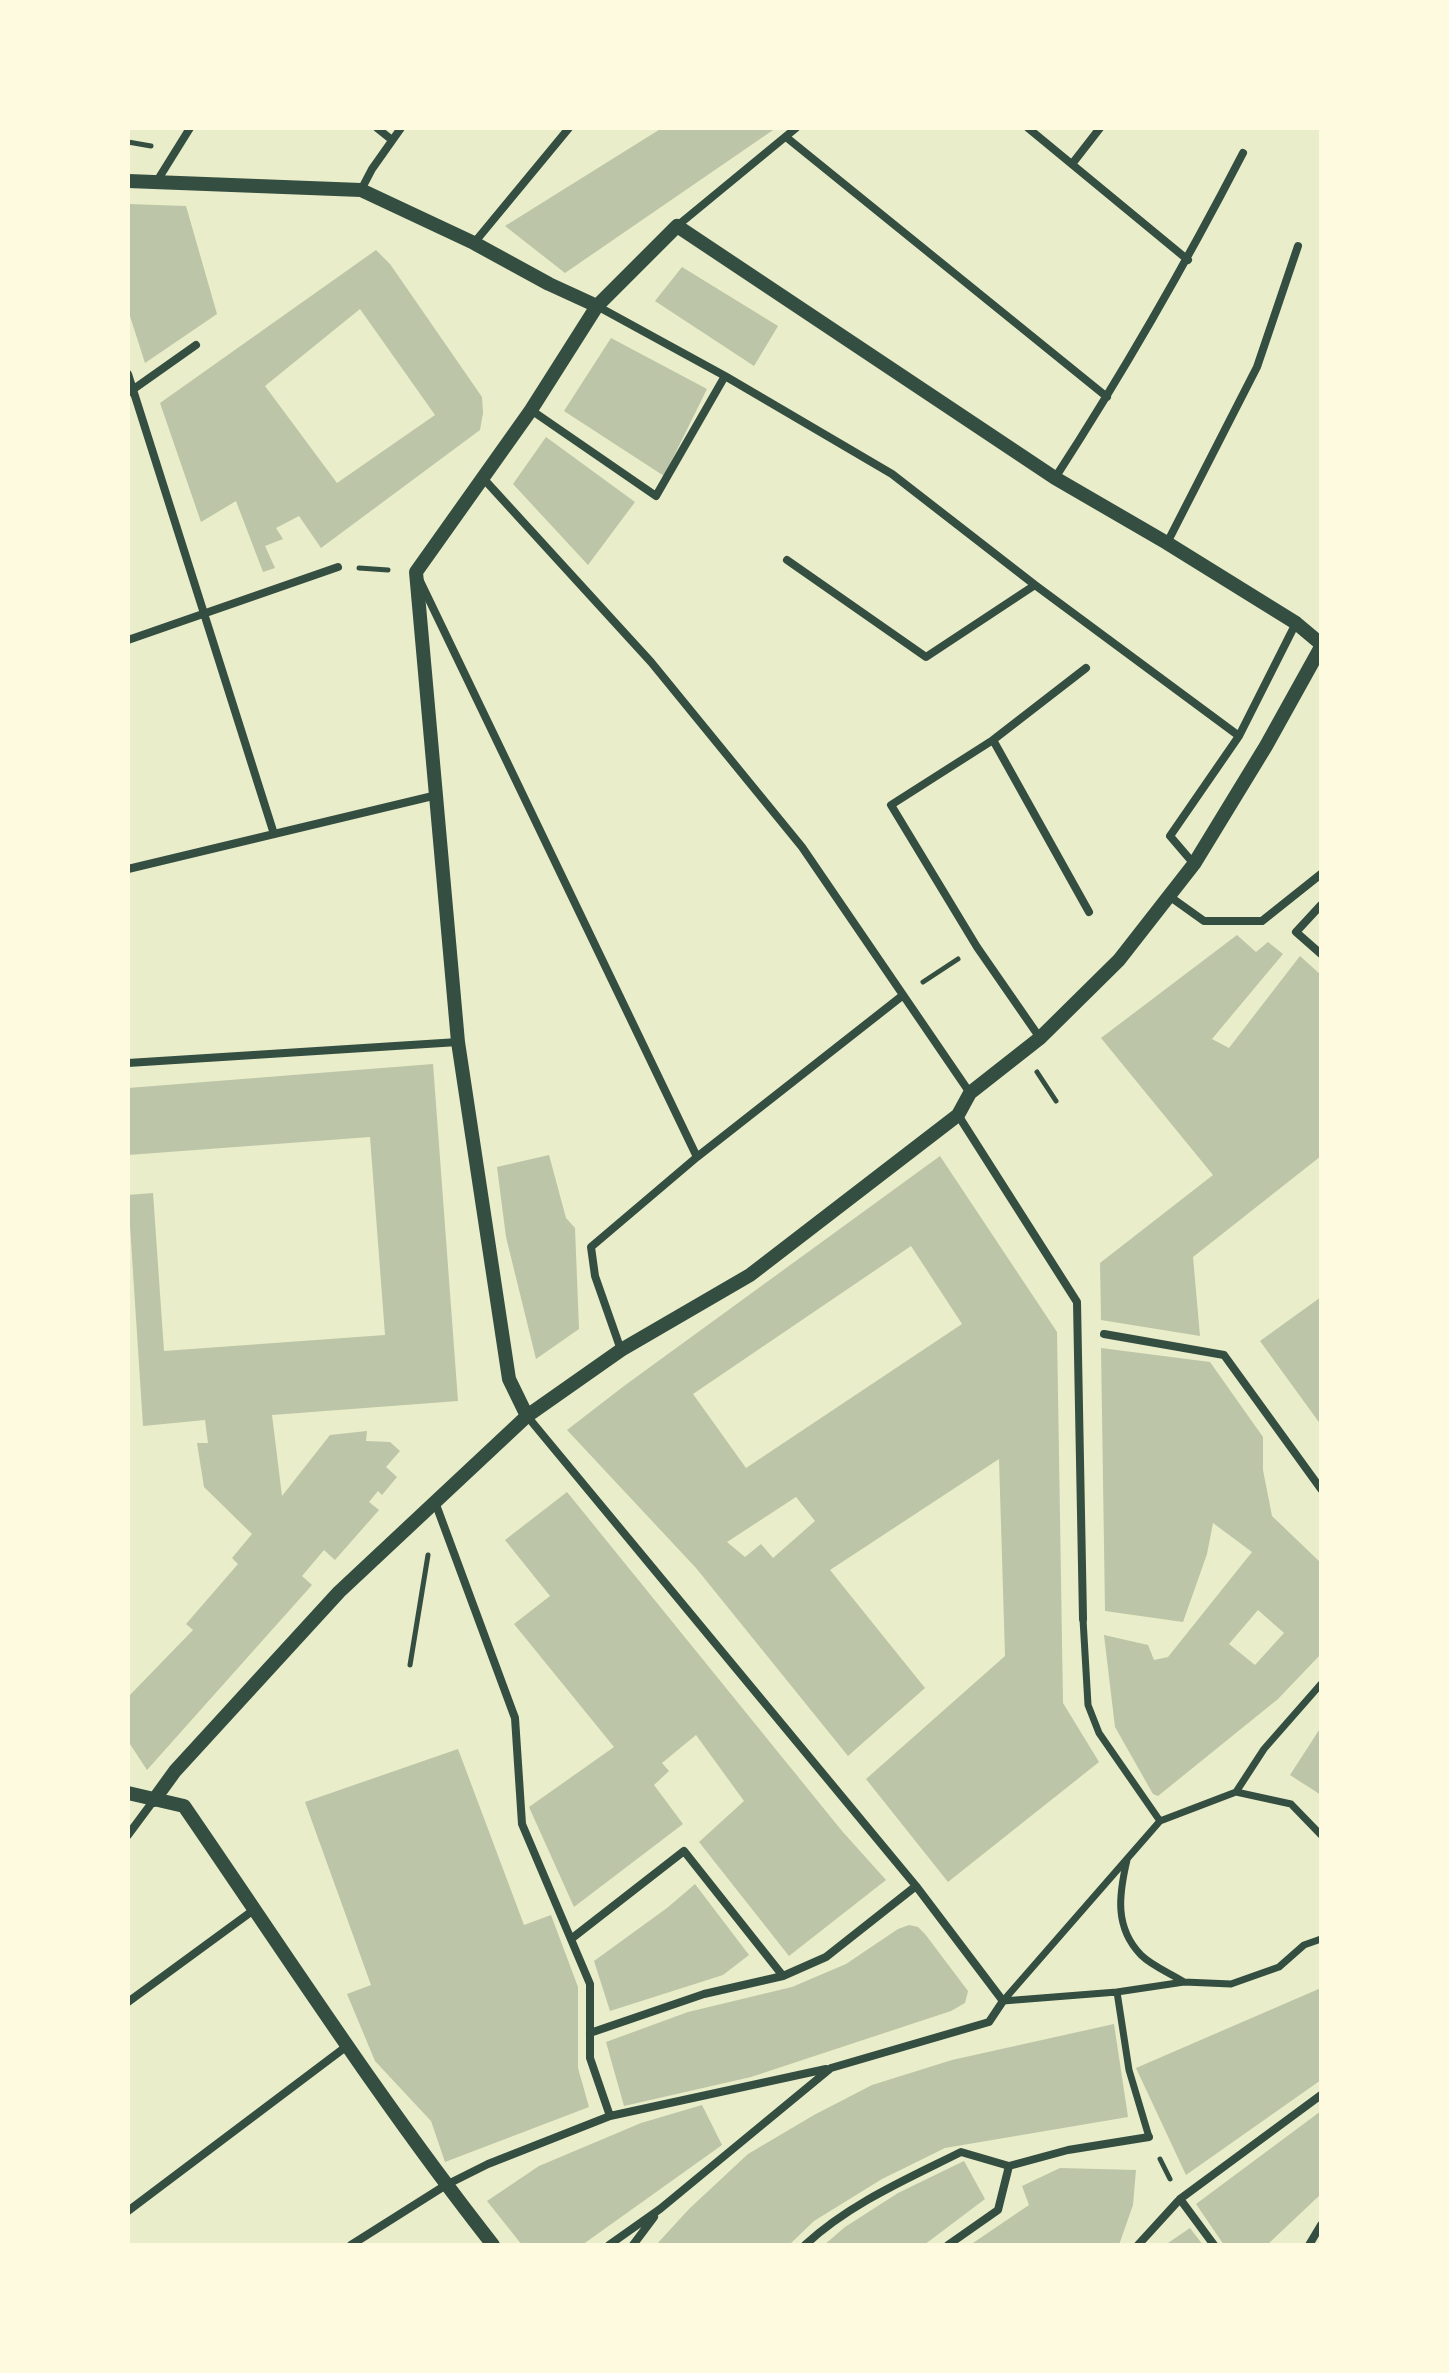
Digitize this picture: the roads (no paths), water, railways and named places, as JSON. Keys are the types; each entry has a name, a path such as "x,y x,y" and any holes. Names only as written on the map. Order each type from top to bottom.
{"street":[{"path":"157,181 190,128"},
{"path":"377,128 392,140"},
{"path":"361,190 401,128"},
{"path":"474,243 569,128"},
{"path":"796,128 677,226 597,306 531,410 416,572 458,1042 509,1379 527,1416 916,1886 1003,2001"},
{"path":"1028,128 1188,260"},
{"path":"1072,164 1100,128"},
{"path":"786,137 1107,397"},
{"path":"1055,478 1188,260 1243,153"},
{"path":"128,181 361,190 474,243 549,284 629,322 892,474 1035,585 1239,736"},
{"path":"128,1835 175,1771 339,1592 527,1416 621,1350 750,1275 958,1115 970,1093 1040,1038 1119,960 1194,864 1266,746 1321,646 1302,627 1055,478 677,226"},
{"path":"1167,543 1257,367 1298,246"},
{"path":"130,392 196,345"},
{"path":"128,374 130,392 274,834"},
{"path":"531,410 656,496 725,376"},
{"path":"481,477 651,662 792,835 970,1093"},
{"path":"787,560 926,657 1035,585"},
{"path":"128,640 338,567"},
{"path":"416,572 697,1157"},
{"path":"1194,864 1170,836 1239,736 1302,627"},
{"path":"1040,1038 977,947 891,805 993,740 1086,668"},
{"path":"993,740 1089,912"},
{"path":"128,869 437,795"},
{"path":"1169,896 1204,921 1262,921 1321,874"},
{"path":"1321,905 1296,932 1321,954"},
{"path":"621,1350 595,1276 591,1247 697,1157 902,996"},
{"path":"128,1063 458,1042"},
{"path":"958,1115 1077,1302 1083,1619 1088,1705 1099,1733 1160,1821"},
{"path":"1104,1334 1224,1355 1321,1489"},
{"path":"435,1502 515,1718 522,1824 590,1984 590,2058 610,2116"},
{"path":"1236,1792 1264,1749 1321,1684"},
{"path":"351,2245 446,2185 488,2164 610,2116 831,2068 989,2022 1003,2001 1160,1821 1236,1792 1291,1804 1321,1835"},
{"path":"128,1793 184,1806 347,2046 446,2185 493,2245"},
{"path":"571,1939 684,1851 783,1976"},
{"path":"1128,1858 1119,1894 1122,1925 1141,1955 1184,1982"},
{"path":"590,2033 704,1994 783,1976 826,1957 916,1886"},
{"path":"128,2002 255,1909"},
{"path":"1003,2001 1117,1992 1184,1982 1231,1984 1279,1967 1304,1945 1321,1939"},
{"path":"805,2245 823,2228 892,2186 961,2152 1009,2166 1068,2150 1149,2137 1129,2070 1117,1992"},
{"path":"128,2211 347,2046"},
{"path":"609,2245 660,2209 831,2068"},
{"path":"1138,2245 1180,2199 1321,2095"},
{"path":"948,2245 998,2210 1009,2166"},
{"path":"1180,2199 1214,2245"},
{"path":"633,2245 660,2209"},
{"path":"1309,2245 1321,2225"}]}
